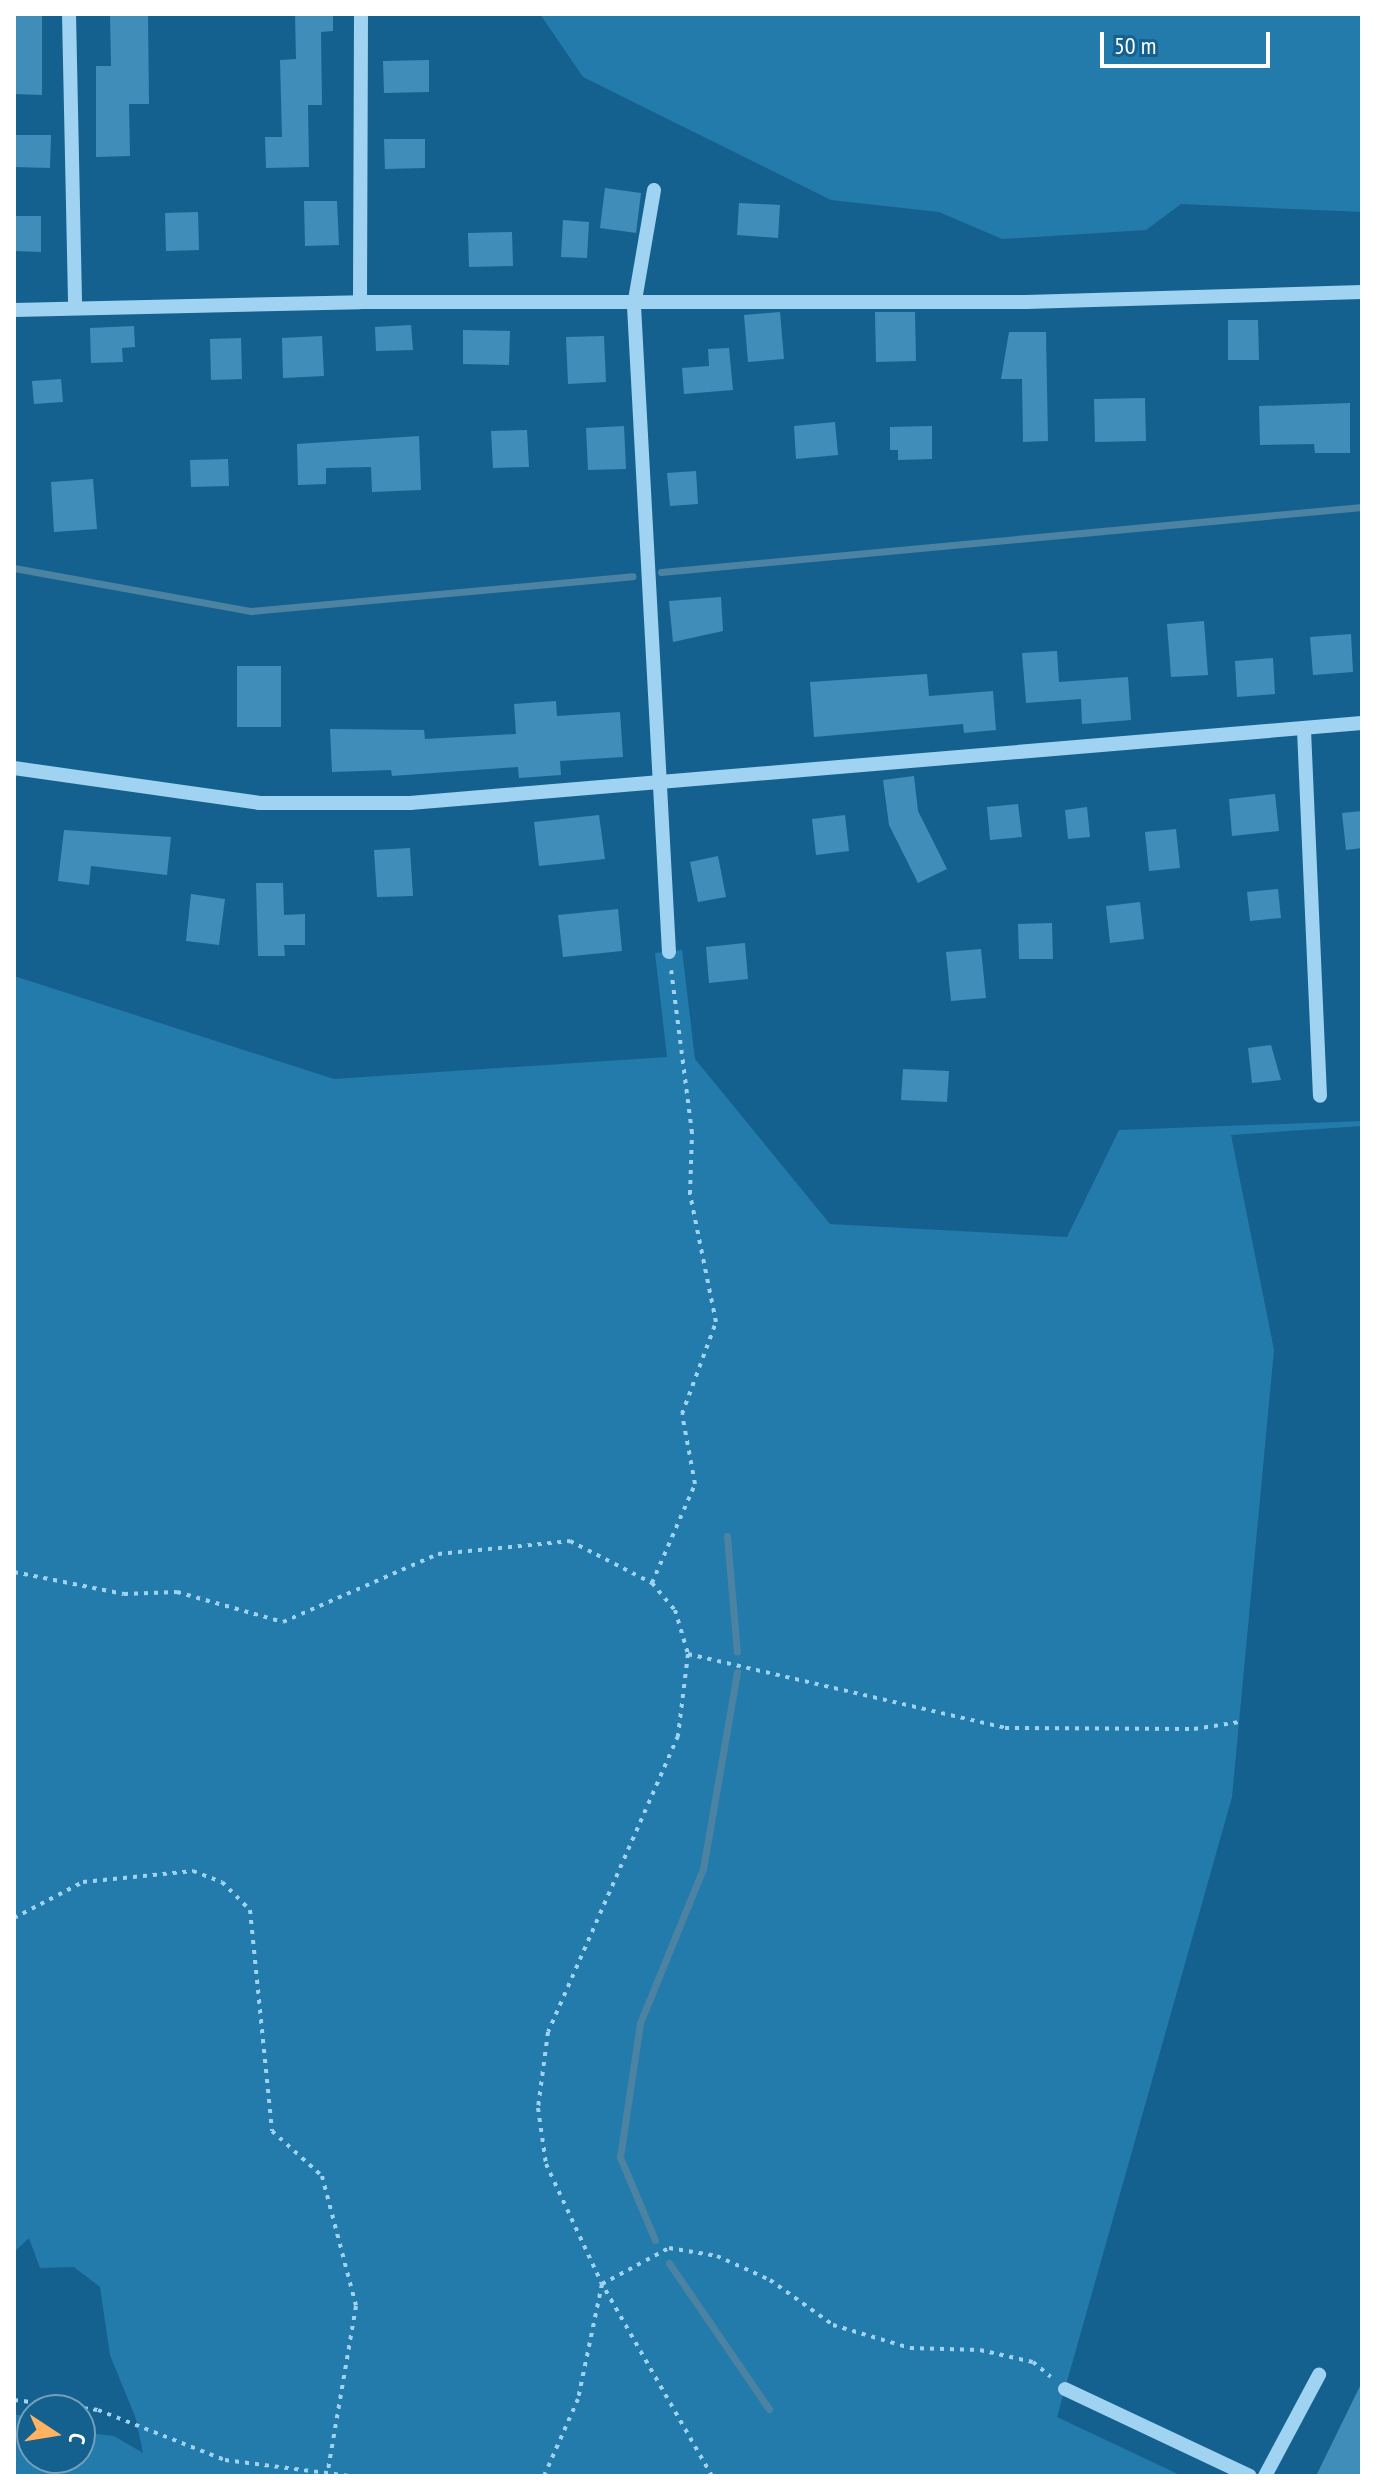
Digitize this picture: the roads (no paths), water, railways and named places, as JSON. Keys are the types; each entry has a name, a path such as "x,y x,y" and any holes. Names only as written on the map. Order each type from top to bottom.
{"street":[{"path":"69,14 75,307"},
{"path":"360,302 361,14"},
{"path":"654,190 634,306 669,952"},
{"path":"14,310 360,302 634,306 1362,292"},
{"path":"14,768 259,803 410,803 660,787 1362,723"},
{"path":"1304,730 1320,1096"},
{"path":"1265,2476 1319,2375"},
{"path":"1065,2389 1250,2476"}],"waterway":[{"path":"661,572 1362,507"},
{"path":"14,568 251,611 632,576"},
{"path":"727,1536 737,1652"},
{"path":"655,2240 620,2157 640,2023 703,1869 737,1672"},
{"path":"669,2263 769,2409"}]}
